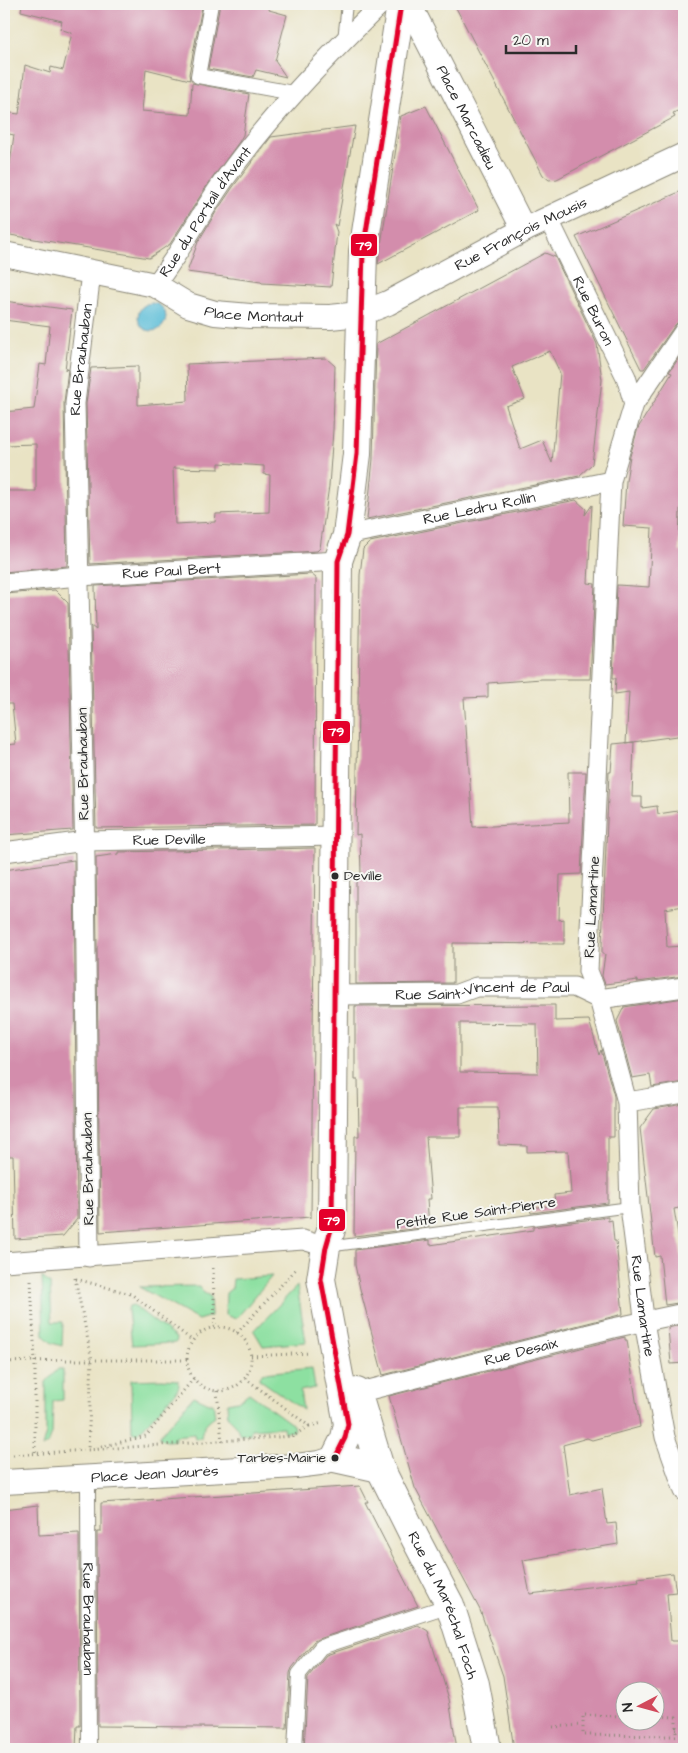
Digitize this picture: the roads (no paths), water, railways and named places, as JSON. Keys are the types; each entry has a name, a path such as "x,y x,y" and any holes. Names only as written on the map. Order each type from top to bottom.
{"main road":[{"path":"380,1468 335,1458 345,1438 348,1424 322,1279 326,1247 332,1226 336,995 335,836 338,561 348,535 357,454 363,252 401,4"},
{"name":"Rue du Maréchal Foch","path":"326,1247 336,1267 344,1333 357,1393 380,1468 450,1605 475,1684 486,1749"}],"street":[{"path":"211,4 198,76 293,93 381,4"},
{"name":"Place Marcadieu","path":"407,4 414,14 524,230"},
{"name":"Rue du Portail d'Avant","path":"4,254 156,285 171,265 224,180 293,93"},
{"name":"Rue François Mousis","path":"360,314 388,303 524,230 549,220 684,155"},
{"name":"Rue Buron","path":"549,220 626,377 634,404"},
{"name":"Rue Brauhauban","path":"89,1257 85,841 75,403 91,273"},
{"name":"Place Montaut","path":"156,285 188,305 215,313 250,316 330,317 360,314"},
{"name":"Rue Lamartine","path":"684,330 634,404 611,481 588,971 599,999 626,1102 630,1207 644,1322 665,1437 684,1491"},
{"name":"Rue Ledru Rollin","path":"348,535 611,481"},
{"name":"Rue Paul Bert","path":"4,583 79,576 338,561"},
{"name":"Rue Deville","path":"4,852 85,841 335,836"},
{"path":"599,999 684,986"},
{"name":"Rue Saint-Vincent de Paul","path":"336,995 457,994 476,987 574,987 599,999"},
{"path":"626,1102 684,1093"},
{"path":"4,1262 303,1240 326,1247"},
{"name":"Rue Desaix","path":"357,1393 613,1328 684,1313"},
{"name":"Place Jean Jaurès","path":"4,1482 296,1466 320,1463 335,1458"},
{"name":"Rue Brauhauban","path":"88,1489 89,1749"},
{"path":"295,1749 299,1674 321,1647 450,1605"}],"lane":[{"path":"343,42 347,4"},
{"name":"Petite Rue Saint-Pierre","path":"326,1247 630,1207"}],"water":[{"path":"152,303 162,307 166,317 162,327 152,331 142,327 138,317 142,307"}],"place":[{"name":"Deville","path":"335,876"},
{"name":"Tarbes-Mairie","path":"335,1458"}]}
